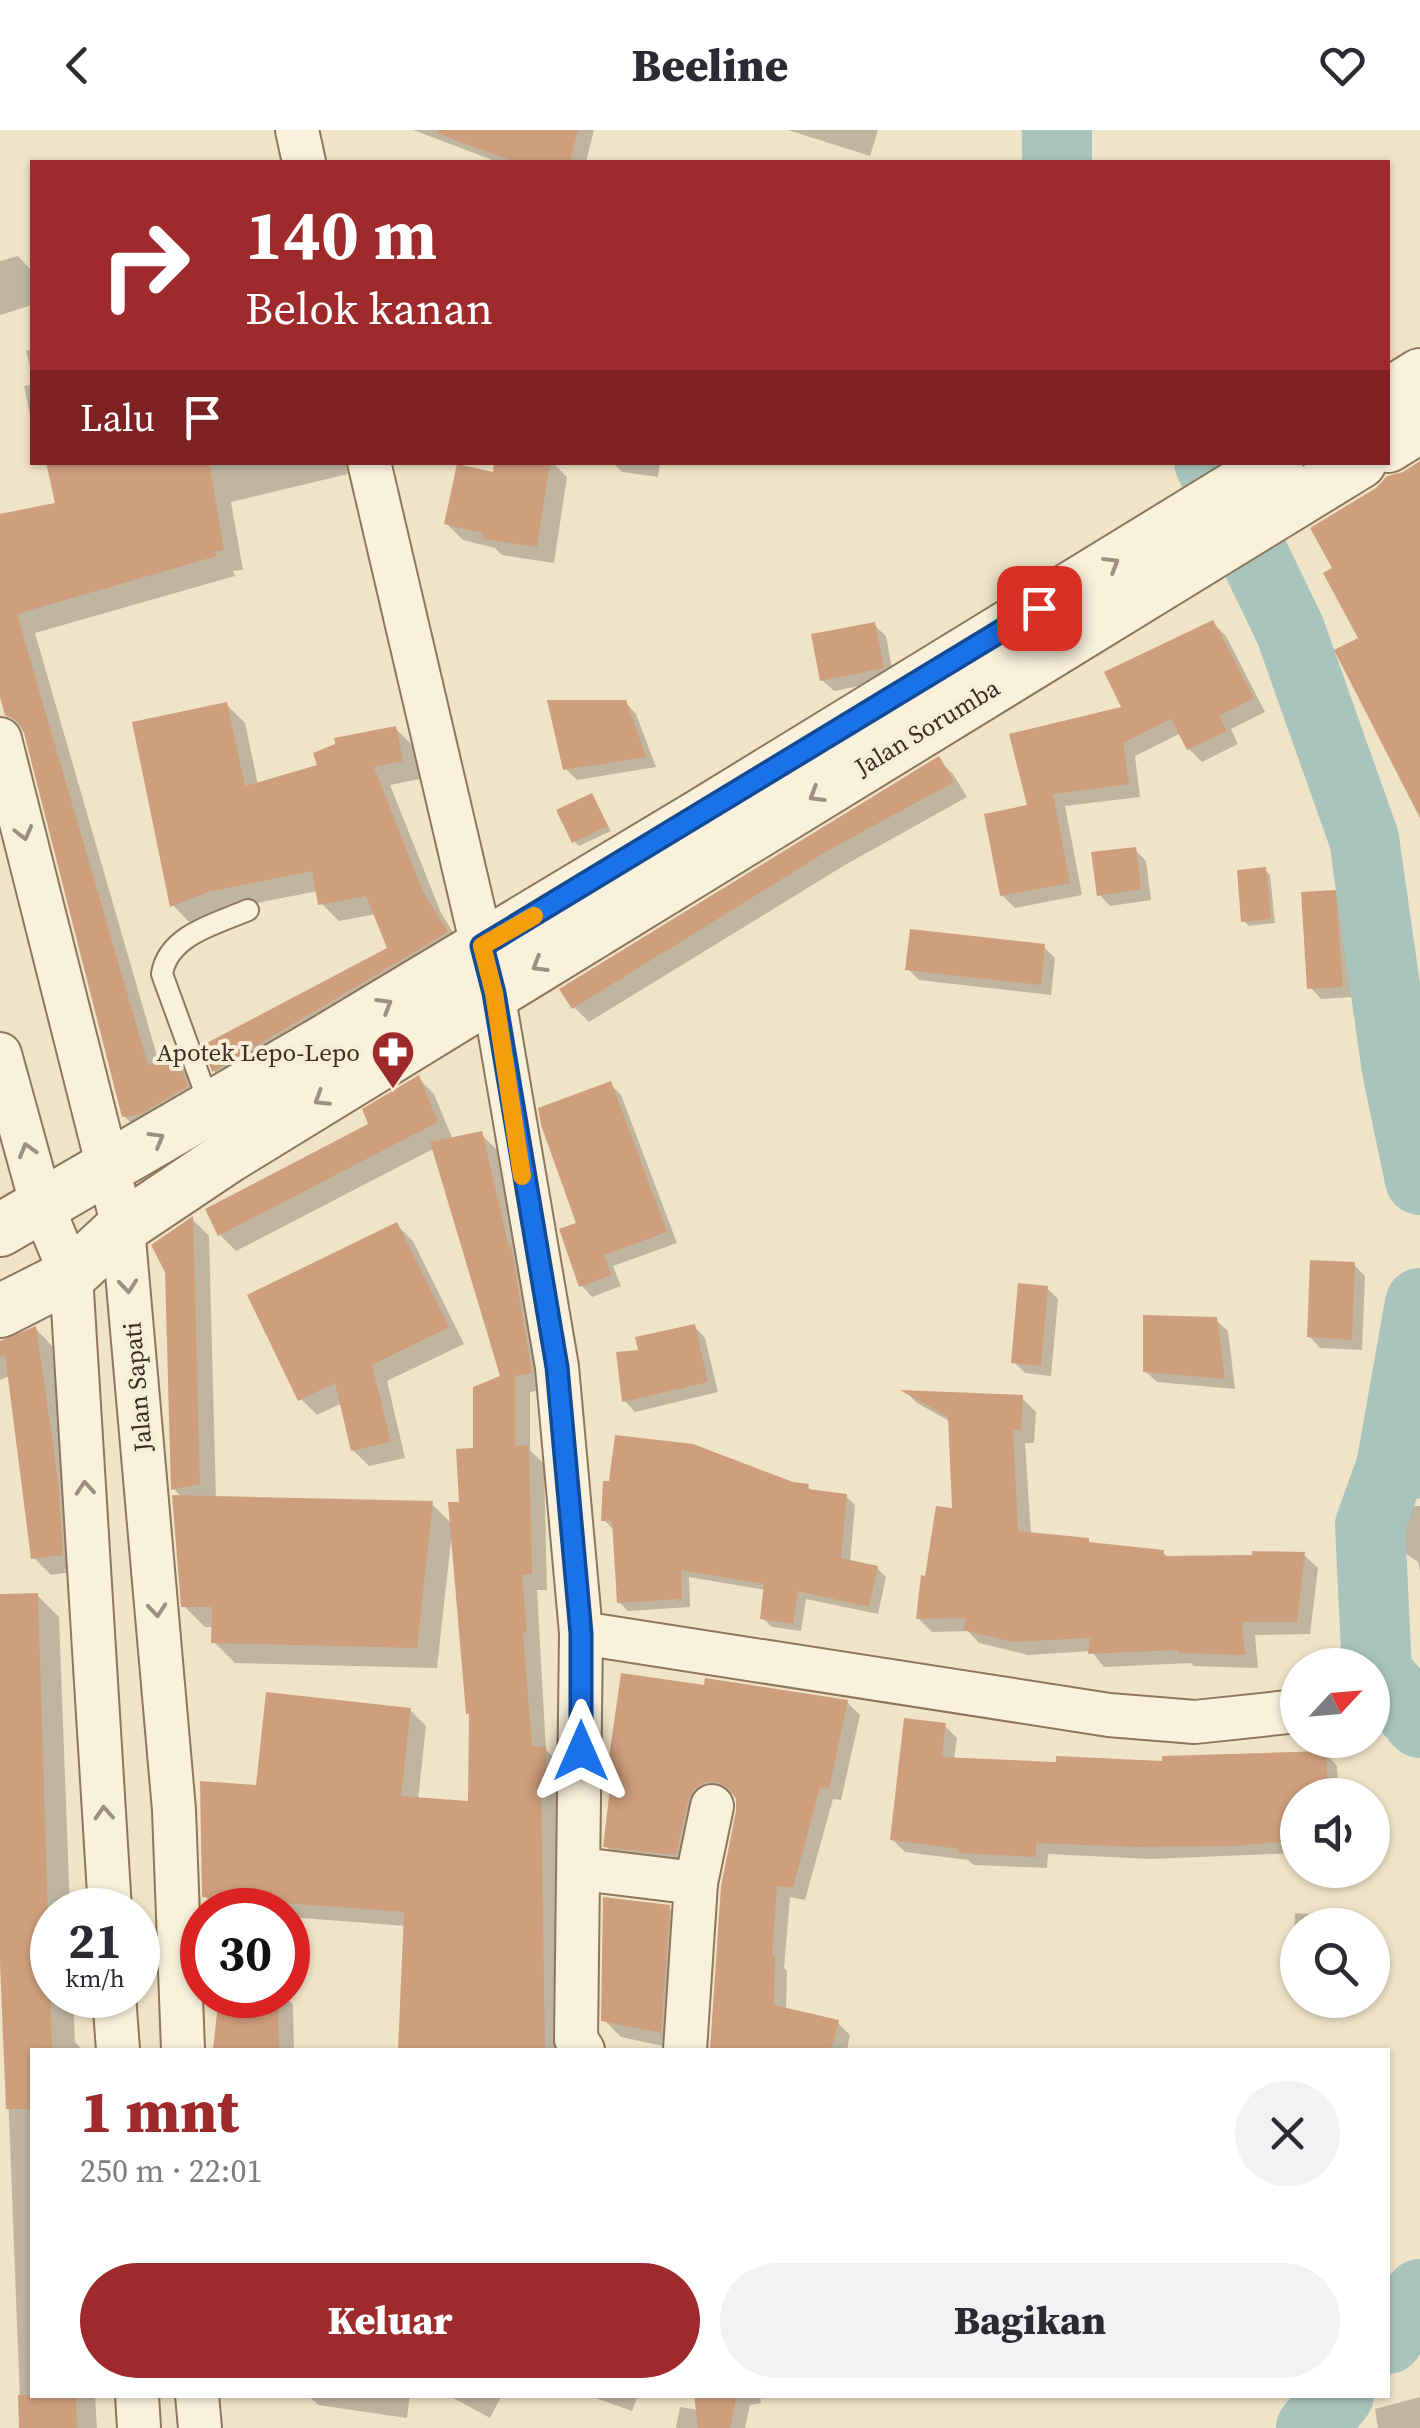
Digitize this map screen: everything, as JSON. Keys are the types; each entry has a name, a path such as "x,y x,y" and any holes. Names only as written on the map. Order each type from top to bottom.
{"street":[{"path":"296,130 304,160"},
{"path":"1390,394 1420,375"},
{"path":"1390,445 1420,426"},
{"path":"371,465 488,970 557,1367 581,1633 576,2039 581,2048"},
{"name":"Jalan Sorumba","path":"488,970 1218,524 1268,485 1348,465"},
{"name":"Jalan Sapati","path":"0,739 123,1227 174,1810 183,2048"},
{"path":"21,1216 211,1108 488,970"},
{"path":"0,1311 72,1275 123,1227 488,970"},
{"path":"0,1054 21,1216 72,1275 109,1888"},
{"path":"581,1633 1109,1715 1195,1722 1280,1713"},
{"path":"685,2048 696,1883 712,1806"},
{"path":"581,1868 696,1883"},
{"path":"116,2018 118,2048"},
{"path":"137,2398 139,2428"},
{"path":"197,2398 200,2428"}],"lane":[{"path":"211,1108 162,974 164,960 184,938 248,910"}],"building":[{"path":"578,130 570,160 510,160 437,133"},
{"path":"1420,461 1420,818 1334,650 1358,638 1323,573 1332,568 1310,528 1376,488 1387,476"},
{"path":"47,465 210,465 224,550 215,552 217,556 17,614 148,1065 170,1056 172,1062 178,1058 188,1086 139,1115 122,1117 24,733 17,721 5,715 0,697 0,514 55,503"},
{"path":"457,465 493,472 494,465 550,465 537,547 483,539 483,533 444,524"},
{"path":"1213,620 1254,698 1219,716 1227,731 1187,750 1171,719 1123,743 1129,784 1053,794 1070,883 1000,896 984,814 1027,805 1009,734 1121,707 1104,672"},
{"path":"875,622 884,668 820,681 811,634"},
{"path":"547,700 626,700 646,757 563,770"},
{"path":"227,702 245,786 317,765 313,753 335,744 334,738 396,726 403,761 374,767 423,892 448,932 212,1072 203,1045 387,948 366,896 318,905 312,871 208,892 170,907 132,722"},
{"path":"939,756 954,782 829,850 572,1009 559,989"},
{"path":"592,793 608,826 572,843 556,810"},
{"path":"1136,847 1141,889 1097,896 1091,852"},
{"path":"1266,867 1271,919 1241,922 1237,870"},
{"path":"1336,890 1343,987 1307,989 1301,892"},
{"path":"910,929 1045,944 1041,985 905,970"},
{"path":"419,1075 438,1122 218,1236 205,1209 368,1124 362,1109"},
{"path":"611,1081 667,1232 604,1255 611,1275 579,1287 559,1229 576,1223 538,1108"},
{"path":"482,1131 511,1246 532,1373 515,1376 515,1446 529,1445 532,1574 522,1575 527,1632 523,1632 532,1746 546,1747 546,1777 541,1777 545,2048 398,2048 404,1912 310,1905 310,1888 202,1888 200,1781 256,1785 266,1692 411,1708 401,1796 468,1801 469,1714 448,1502 459,1502 456,1449 473,1448 473,1387 500,1376 430,1142"},
{"path":"193,1216 200,1484 171,1490 165,1272 151,1245"},
{"path":"397,1222 449,1327 372,1365 391,1442 351,1451 335,1383 298,1401 247,1295"},
{"path":"1310,1260 1355,1262 1352,1340 1307,1337"},
{"path":"1018,1283 1048,1286 1041,1366 1011,1363"},
{"path":"1143,1315 1217,1317 1225,1379 1143,1372"},
{"path":"695,1324 708,1382 622,1402 616,1352 638,1350 635,1337"},
{"path":"36,1326 58,1479 63,1555 31,1559 5,1354 0,1357 0,1341"},
{"path":"900,1390 1023,1395 1021,1431 1013,1430 1018,1531 1164,1550 1164,1556 1305,1552 1297,1622 1242,1622 1245,1655 1178,1650 1088,1654 1090,1638 1012,1642 963,1630 966,1618 916,1619 936,1506 952,1508 948,1417"},
{"path":"615,1435 693,1444 793,1482 809,1484 808,1489 847,1494 841,1558 878,1566 869,1607 798,1591 793,1624 760,1619 764,1584 681,1570 682,1599 617,1603 612,1521 601,1521 603,1481 609,1481"},
{"path":"172,1495 433,1501 417,1648 211,1643 212,1607 181,1607"},
{"path":"38,1593 47,1888 30,1888 30,2018 51,2018 52,2048 30,2048 30,2109 6,2109 0,1962 0,1594"},
{"path":"621,1673 704,1685 705,1678 848,1700 829,1789 820,1787 793,1888 777,1886 772,1956 774,2005 839,2020 832,2048 710,2048 721,1886 736,1799 729,1788 718,1782 705,1782 694,1789 676,1855 603,1847 611,1780 606,1779"},
{"path":"904,1718 946,1723 942,1757 1056,1762 1056,1756 1162,1761 1162,1756 1280,1752 1280,1758 1326,1758 1327,1778 1280,1778 1280,1842 1137,1847 1036,1843 1036,1857 959,1853 959,1849 890,1840"},
{"path":"603,1897 670,1905 661,2033 601,2021"},
{"path":"216,2018 278,2018 279,2048 213,2048"},
{"path":"18,2395 76,2398 77,2428 19,2428"},
{"path":"694,2398 736,2398 730,2428 698,2428"}],"waterway":[{"path":"1057,130 1057,160"},
{"path":"1210,465 1290,630 1364,839 1397,1070 1420,1180"},
{"path":"1391,1467 1420,1303"},
{"path":"1420,1463 1391,1467 1370,1525 1377,1672 1420,1723"},
{"path":"1390,2336 1420,2294"},
{"path":"1311,2428 1336,2398"}],"slow traffic":[{"path":"522,1176 494,993 482,946 534,916"}],"place":[{"name":"Apotek Lepo-Lepo","path":"393,1090"}],"route":[{"path":"581,1751 581,1633 557,1367 494,993 482,946 1039,608"}]}
